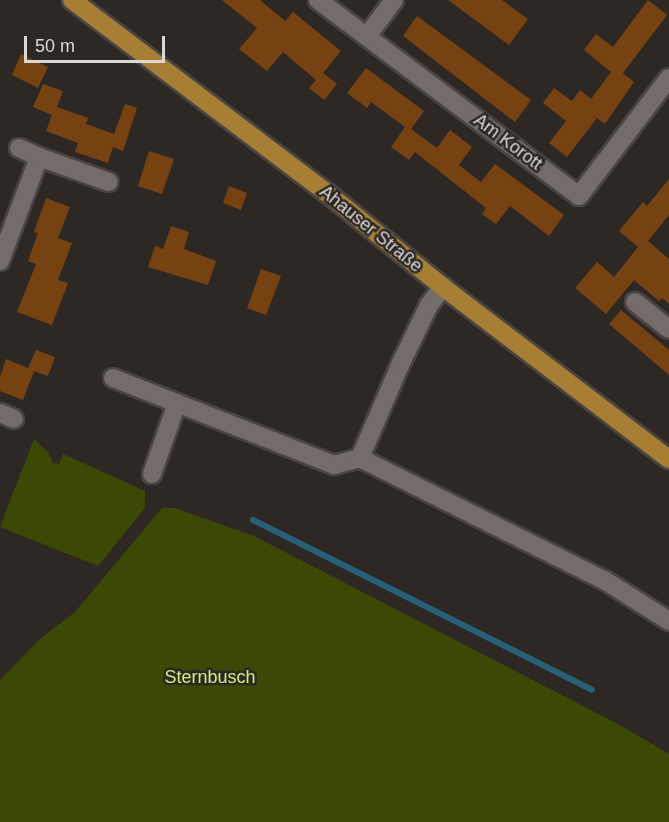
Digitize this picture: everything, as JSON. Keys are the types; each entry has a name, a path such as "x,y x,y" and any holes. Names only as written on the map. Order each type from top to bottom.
{"main road":[{"name":"Ahauser Straße","path":"72,0 327,193 443,287 669,459"}],"street":[{"name":"Am Korott","path":"318,0 579,196 669,78"},
{"path":"367,36 394,0"},
{"path":"20,148 109,182"},
{"path":"0,261 39,157"},
{"path":"360,458 400,365 429,306 443,287"},
{"path":"635,302 669,329"},
{"path":"113,378 334,465 360,458 604,580 669,621"},
{"path":"152,474 177,403"}],"green space":[{"path":"34,439 49,453 53,463 59,464 63,454 145,491 145,508 98,566 0,527"},
{"name":"Sternbusch","path":"162,508 175,508 254,536 616,723 669,754 669,822 0,822 0,680 40,639 75,612"}],"building":[{"path":"222,0 260,0 285,21 293,12 341,51 323,73 337,84 324,100 309,88 316,80 283,52 267,71 239,49 257,28"},
{"path":"448,0 502,0 528,19 509,45"},
{"path":"648,0 667,15 623,73 634,82 605,124 597,118 567,157 549,143 566,121 543,103 554,88 572,101 580,90 591,99 611,72 584,50 596,34 613,47"},
{"path":"417,16 531,100 515,122 403,36"},
{"path":"21,54 48,67 38,88 12,75"},
{"path":"366,68 424,111 411,129 437,148 450,130 472,147 459,165 481,182 495,164 564,215 549,236 510,206 496,224 482,214 486,208 415,152 409,160 391,147 405,127 371,102 367,108 347,93"},
{"path":"43,84 63,91 57,107 88,118 86,124 114,134 125,104 137,108 123,151 113,147 108,163 75,152 78,143 46,131 52,115 33,107"},
{"path":"149,151 174,159 162,194 138,186"},
{"path":"669,179 669,215 648,241 669,259 669,304 662,298 659,301 634,280 606,314 575,288 597,262 614,277 638,247 619,231 643,202 647,206"},
{"path":"229,186 247,193 241,210 223,203"},
{"path":"46,198 70,207 58,238 72,243 58,280 68,283 52,325 17,312 36,264 28,261 38,233 34,232"},
{"path":"171,226 189,232 184,249 216,261 208,285 148,267 155,246 163,249"},
{"path":"261,269 281,276 266,315 247,308"},
{"path":"621,310 669,350 669,375 609,324"},
{"path":"36,350 55,357 48,376 34,371 23,400 0,391 0,377 6,359 28,368"}],"waterway":[{"path":"253,520 592,690"}]}
